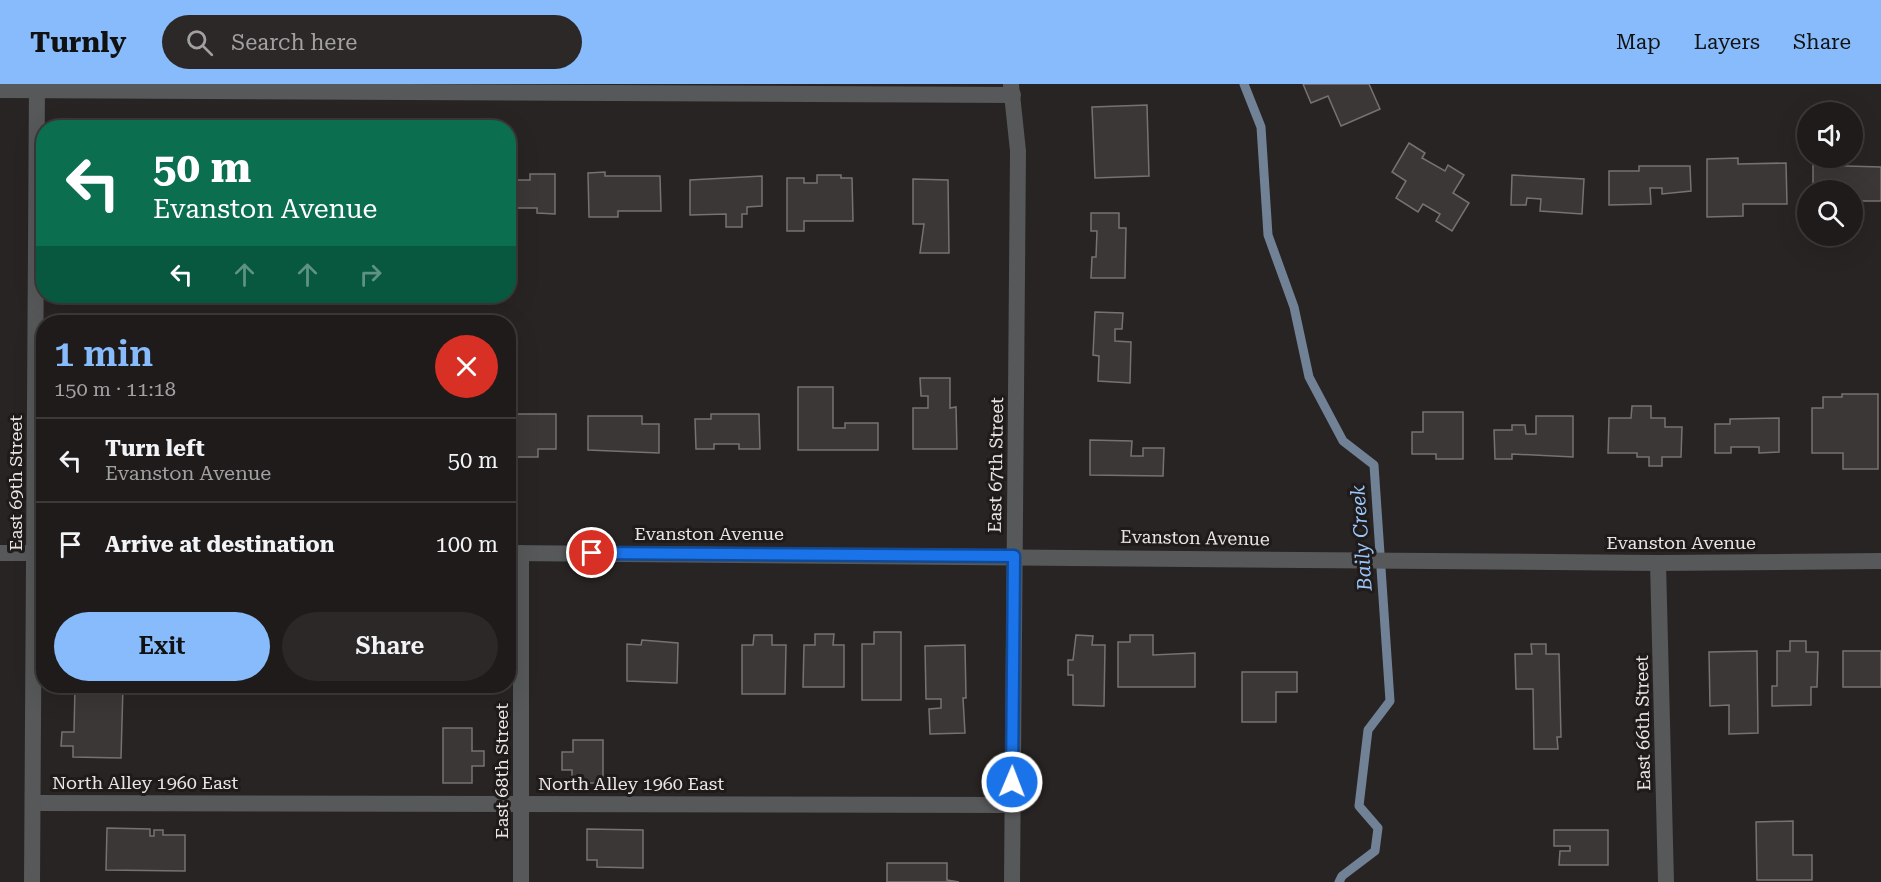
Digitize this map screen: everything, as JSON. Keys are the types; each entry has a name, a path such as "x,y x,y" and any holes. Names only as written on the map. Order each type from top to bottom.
{"street":[{"path":"0,90 37,87 1012,90"},
{"name":"East 69th Street","path":"37,87 37,120"},
{"name":"East 67th Street","path":"1012,90 1018,151 1012,882"},
{"path":"0,553 36,553"},
{"name":"Evanston Avenue","path":"516,553 1659,563 1881,561"},
{"name":"East 66th Street","path":"1659,563 1666,882"},
{"name":"East 68th Street","path":"516,589 522,803 521,882"},
{"name":"East 69th Street","path":"32,882 36,678"},
{"name":"North Alley 1960 East","path":"33,803 1012,805"}],"building":[{"path":"1303,84 1369,84 1380,109 1341,126 1328,96 1311,103"},
{"path":"1147,105 1149,176 1095,178 1092,107"},
{"path":"1409,143 1425,153 1422,158 1445,171 1448,165 1464,175 1453,193 1469,203 1452,231 1436,221 1440,214 1423,204 1418,212 1396,198 1406,181 1392,172"},
{"path":"1738,158 1738,164 1786,163 1787,204 1743,204 1743,216 1707,217 1707,159"},
{"path":"1639,166 1690,166 1691,191 1662,194 1662,188 1650,188 1651,204 1609,205 1609,171 1639,171"},
{"path":"1881,167 1881,201 1863,201 1863,180 1813,180 1813,168"},
{"path":"605,172 605,176 660,176 661,211 618,211 618,217 589,217 588,173"},
{"path":"530,174 555,174 555,214 537,213 537,208 516,208 516,180 530,180"},
{"path":"817,175 841,175 841,178 852,178 853,221 804,221 804,231 787,231 787,178 804,178 804,183 817,183"},
{"path":"1512,175 1584,179 1582,214 1540,211 1541,199 1527,198 1526,205 1511,205"},
{"path":"762,176 762,206 747,207 747,214 742,214 742,227 726,227 726,214 690,215 690,180"},
{"path":"913,179 948,180 949,253 920,253 924,224 913,224"},
{"path":"1091,213 1119,213 1119,228 1126,228 1125,278 1091,278 1092,257 1096,257 1097,231 1091,231"},
{"path":"1095,312 1123,313 1122,329 1115,329 1115,341 1131,342 1130,383 1098,381 1099,356 1093,355"},
{"path":"920,378 950,378 950,408 956,407 957,449 913,449 913,408 928,408 928,396 921,396"},
{"path":"798,387 833,387 833,428 845,428 845,423 878,423 878,450 798,450"},
{"path":"1842,394 1878,394 1878,469 1843,469 1843,453 1812,453 1812,408 1823,408 1823,397 1842,397"},
{"path":"1632,406 1651,406 1651,418 1665,418 1665,427 1682,427 1681,457 1662,457 1662,466 1649,466 1649,457 1637,457 1637,453 1608,453 1609,418 1631,418"},
{"path":"1423,412 1463,412 1463,459 1436,459 1436,454 1412,454 1412,432 1423,432"},
{"path":"516,414 556,414 556,449 538,449 538,457 516,457"},
{"path":"711,414 759,414 760,449 739,449 739,444 714,444 714,449 696,449 695,419 711,419"},
{"path":"588,416 642,416 642,424 659,424 659,453 588,450"},
{"path":"1536,416 1573,416 1573,457 1512,454 1512,459 1495,459 1494,430 1512,430 1512,425 1525,425 1526,434 1536,434"},
{"path":"1779,418 1779,452 1759,453 1759,447 1731,447 1731,453 1715,453 1715,424 1730,424 1730,419"},
{"path":"1090,440 1132,441 1131,456 1143,456 1143,448 1164,448 1163,476 1090,475"},
{"path":"874,632 901,632 901,700 862,700 862,644 874,644"},
{"path":"815,634 834,634 833,645 844,645 844,687 803,687 804,645 815,645"},
{"path":"754,635 772,635 772,645 786,645 785,694 742,694 742,645 753,645"},
{"path":"1076,635 1093,636 1092,645 1105,645 1104,706 1073,705 1073,675 1068,675 1068,660 1073,660"},
{"path":"1130,635 1153,635 1153,655 1195,653 1195,687 1118,687 1118,642 1130,642"},
{"path":"642,640 678,643 677,683 627,681 627,644 641,645"},
{"path":"1790,641 1806,641 1806,652 1818,652 1817,687 1811,687 1811,705 1772,706 1772,686 1777,686 1777,651 1790,651"},
{"path":"1531,644 1546,644 1546,654 1559,654 1561,737 1557,737 1558,749 1534,749 1533,689 1516,689 1515,654 1532,654"},
{"path":"965,645 966,698 963,698 965,733 930,734 929,709 941,708 941,699 926,699 925,646"},
{"path":"1757,651 1758,733 1729,734 1729,705 1710,706 1709,652"},
{"path":"1843,651 1881,651 1881,687 1843,687"},
{"path":"1242,672 1297,672 1297,692 1276,692 1276,722 1242,722"},
{"path":"75,693 123,693 121,758 73,757 73,746 61,746 62,732 74,732"},
{"path":"443,728 472,728 472,751 484,751 484,766 472,766 472,783 443,783"},
{"path":"573,740 603,740 603,783 572,783 572,770 562,770 562,752 573,752"},
{"path":"1793,821 1793,855 1812,855 1812,880 1757,880 1756,822"},
{"path":"107,828 150,829 150,836 154,836 154,830 163,830 163,835 185,835 185,871 106,870"},
{"path":"587,829 643,830 643,868 597,867 597,860 587,860"},
{"path":"1554,830 1608,830 1608,865 1559,865 1560,851 1570,851 1570,846 1554,846"},
{"path":"887,863 947,863 947,880 959,882 887,882"}],"waterway":[{"name":"Baily Creek","path":"1244,84 1261,127 1268,235 1294,307 1309,377 1343,441 1374,465 1390,701 1368,730 1359,806 1378,828 1375,851 1342,876 1339,882"}],"route":[{"path":"592,553 1014,556 1012,782"}]}
